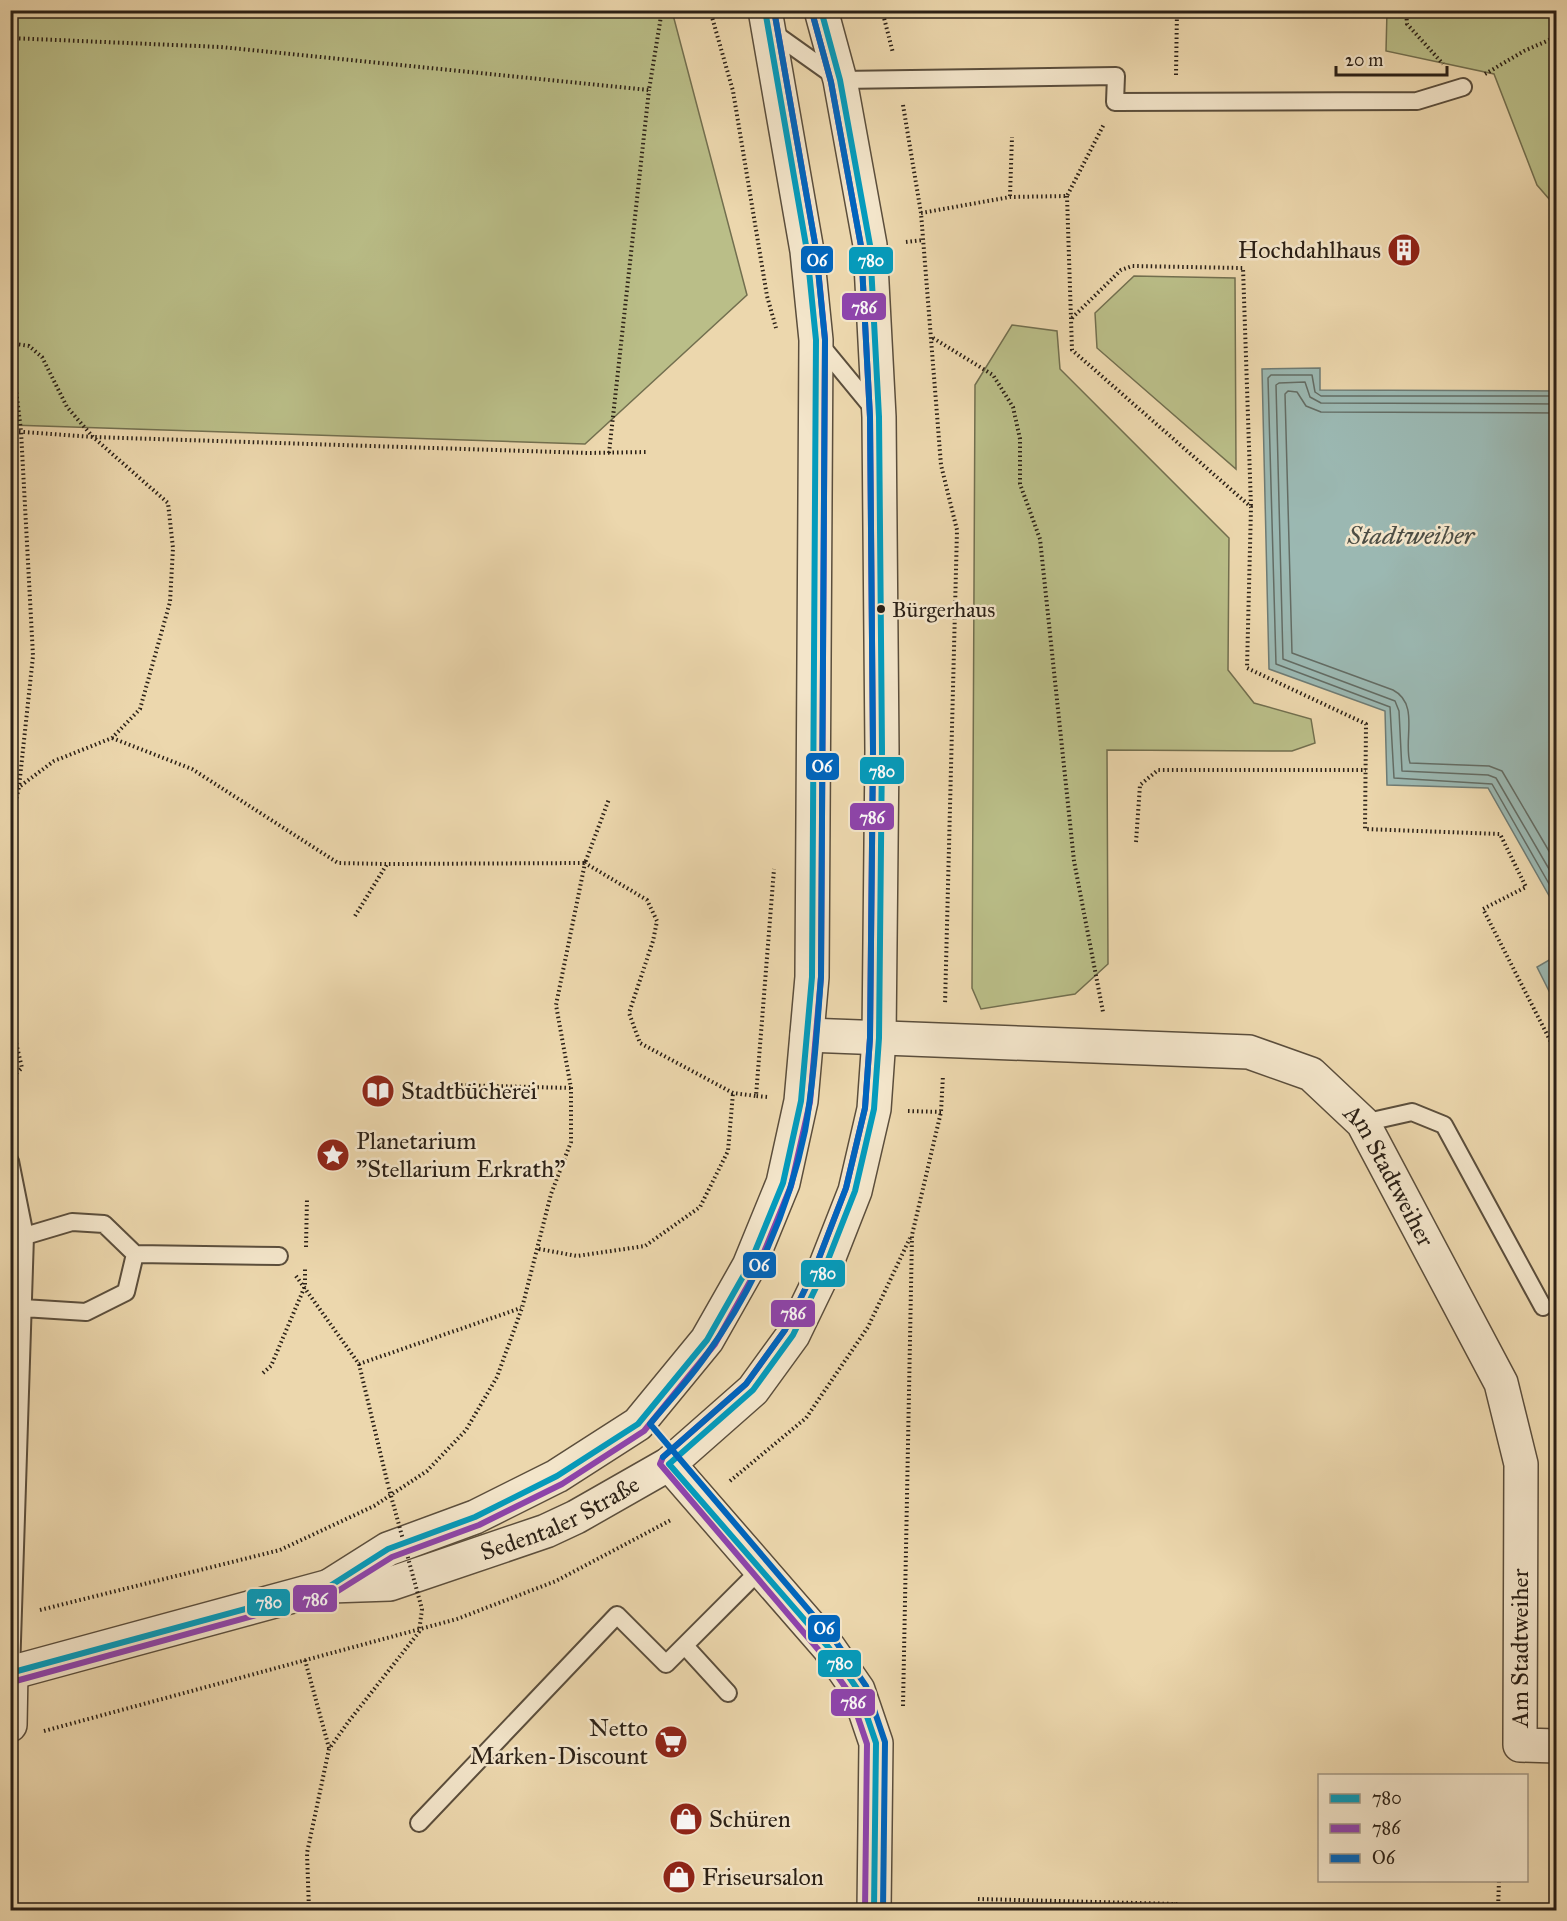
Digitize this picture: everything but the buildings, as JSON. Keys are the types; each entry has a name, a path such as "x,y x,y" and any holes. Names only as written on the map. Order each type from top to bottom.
{"street":[{"name":"Sedentaler Straße","path":"11,1672 330,1586 390,1584 546,1531 669,1464 753,1390 793,1335 822,1275 855,1191 874,1108 879,1038 882,761 879,417 870,245 840,80 821,10"},
{"name":"Sedentaler Straße","path":"330,1586 388,1549 475,1517 557,1476 638,1424 707,1340 749,1266 783,1183 801,1101 812,977 816,340 807,251 767,21"},
{"name":"Am Stadtweiher","path":"807,1035 1250,1052 1311,1074 1363,1123 1501,1383 1521,1464 1520,1745 1557,1746"},
{"path":"638,1424 669,1464 829,1648 858,1690 876,1743 874,1911"},
{"path":"11,1672 22,1730"}],"lane":[{"path":"767,21 840,80 1116,76 1115,102 1417,101 1463,87"},
{"path":"816,340 879,417"},
{"path":"1363,1123 1412,1112 1444,1125 1543,1307"},
{"path":"10,1161 25,1236 11,1672"},
{"path":"25,1236 72,1222 104,1224 135,1254 279,1256"},
{"path":"23,1308 86,1311 126,1292 135,1254"},
{"path":"419,1823 617,1615 666,1664 761,1569"},
{"path":"685,1646 728,1693"}],"path":[{"path":"609,453 649,90 662,10"},
{"path":"710,10 733,91 767,296"},
{"path":"882,10 899,78 921,213 923,240"},
{"path":"1176,100 1177,10"},
{"path":"1524,51 1557,37"},
{"path":"10,38 221,47 649,90"},
{"path":"1115,102 1067,196 1072,350 1251,507"},
{"path":"1010,197 1012,137"},
{"path":"921,213 1010,197 1067,196"},
{"path":"1071,319 1121,270 1132,266 1243,268 1251,507 1247,668 1366,724 1365,829 1500,834 1526,887 1484,909 1557,1052"},
{"path":"933,338 993,375 1013,407 1020,439 1020,484 1040,538 1074,861 1094,972 1111,1045"},
{"path":"10,787 19,787 54,760 112,738 140,709 170,602 173,548 168,503 93,437 67,407 42,357 29,346 11,342 21,431 33,656 19,787 10,826"},
{"path":"10,431 93,437 609,453 648,452"},
{"path":"112,738 192,769 338,863 585,863 647,900 657,921 653,941 629,1013 640,1043 733,1093 756,1096"},
{"path":"1136,842 1140,785 1158,770 1366,770"},
{"path":"12,1617 123,1587 280,1550 374,1506 427,1471 466,1430 497,1377 522,1308 551,1194 571,1142 571,1088 556,1005 585,863 609,799"},
{"path":"355,916 387,864"},
{"path":"10,1017 22,1068 10,1080"},
{"path":"452,1085 571,1088"},
{"path":"539,1248 577,1256 645,1246 700,1207 728,1151 733,1093"},
{"path":"306,1253 307,1198"},
{"path":"22,1730 305,1660 457,1619 556,1581 703,1503 806,1418 868,1327 912,1234"},
{"path":"279,1256 305,1286 359,1364 388,1485 423,1609 419,1632 329,1749 307,1853 309,1911"},
{"path":"263,1372 272,1366 305,1286 306,1264"},
{"path":"359,1364 522,1308"},
{"path":"305,1660 329,1749"},
{"path":"1498,1911 1499,1882"},
{"path":"978,1899 1176,1904 1164,1911"}],"green space":[{"path":"11,10 672,11 747,295 585,444 11,425"},
{"path":"1387,11 1556,11 1556,207 1537,185 1494,74 1386,51"},
{"path":"1134,276 1235,278 1236,469 1097,348 1095,313"},
{"path":"1012,325 1057,331 1060,369 1229,538 1228,670 1254,703 1311,719 1315,743 1292,751 1107,750 1108,964 1075,994 981,1009 972,988 975,385"}],"water":[{"name":"Stadtweiher","path":"1320,368 1320,390 1556,391 1556,908 1488,788 1387,785 1385,711 1269,669 1262,369"},
{"path":"1556,956 1556,1005 1537,967"}],"transit line":[{"name":"780","path":"10,1673 330,1586 388,1549 475,1517 557,1476 638,1424 707,1340 749,1266 783,1183 801,1101 812,977 816,340 807,251 765,10"},
{"name":"786","path":"12,1682 333,1594 392,1557 479,1525 562,1484 644,1431 715,1344 757,1269 791,1186 810,1102 821,977 825,339 816,249 774,10"},
{"name":"O6","path":"774,10 816,249 825,340 821,977 815,1054 805,1131 798,1161 790,1190 768,1248 724,1329 694,1372 650,1424 836,1642 866,1686 885,1742 883,1910"},
{"name":"780","path":"821,10 840,80 870,245 879,417 882,750 879,1038 874,1109 855,1191 822,1275 793,1335 753,1390 669,1464 829,1648 858,1690 876,1743 874,1910"},
{"name":"786","path":"812,12 831,82 861,246 870,417 873,750 870,1038 865,1108 846,1188 814,1271 785,1330 746,1384 663,1457 660,1464 822,1654 850,1694 867,1744 865,1910"},
{"name":"O6","path":"663,1457 746,1384 785,1330 814,1271 846,1188 865,1108 870,1038 873,750 870,417 861,246 831,82 812,12"}],"place":[{"name":"Hochdahlhaus","path":"1404,250"},
{"name":"Bürgerhaus","path":"881,609"},
{"name":"Stadtbücherei","path":"378,1091"},
{"name":"Planetarium \"Stellarium Erkrath\"","path":"333,1155"},
{"name":"Netto Marken-Discount","path":"671,1742"},
{"name":"Schüren","path":"686,1819"},
{"name":"Friseursalon","path":"679,1877"}]}
